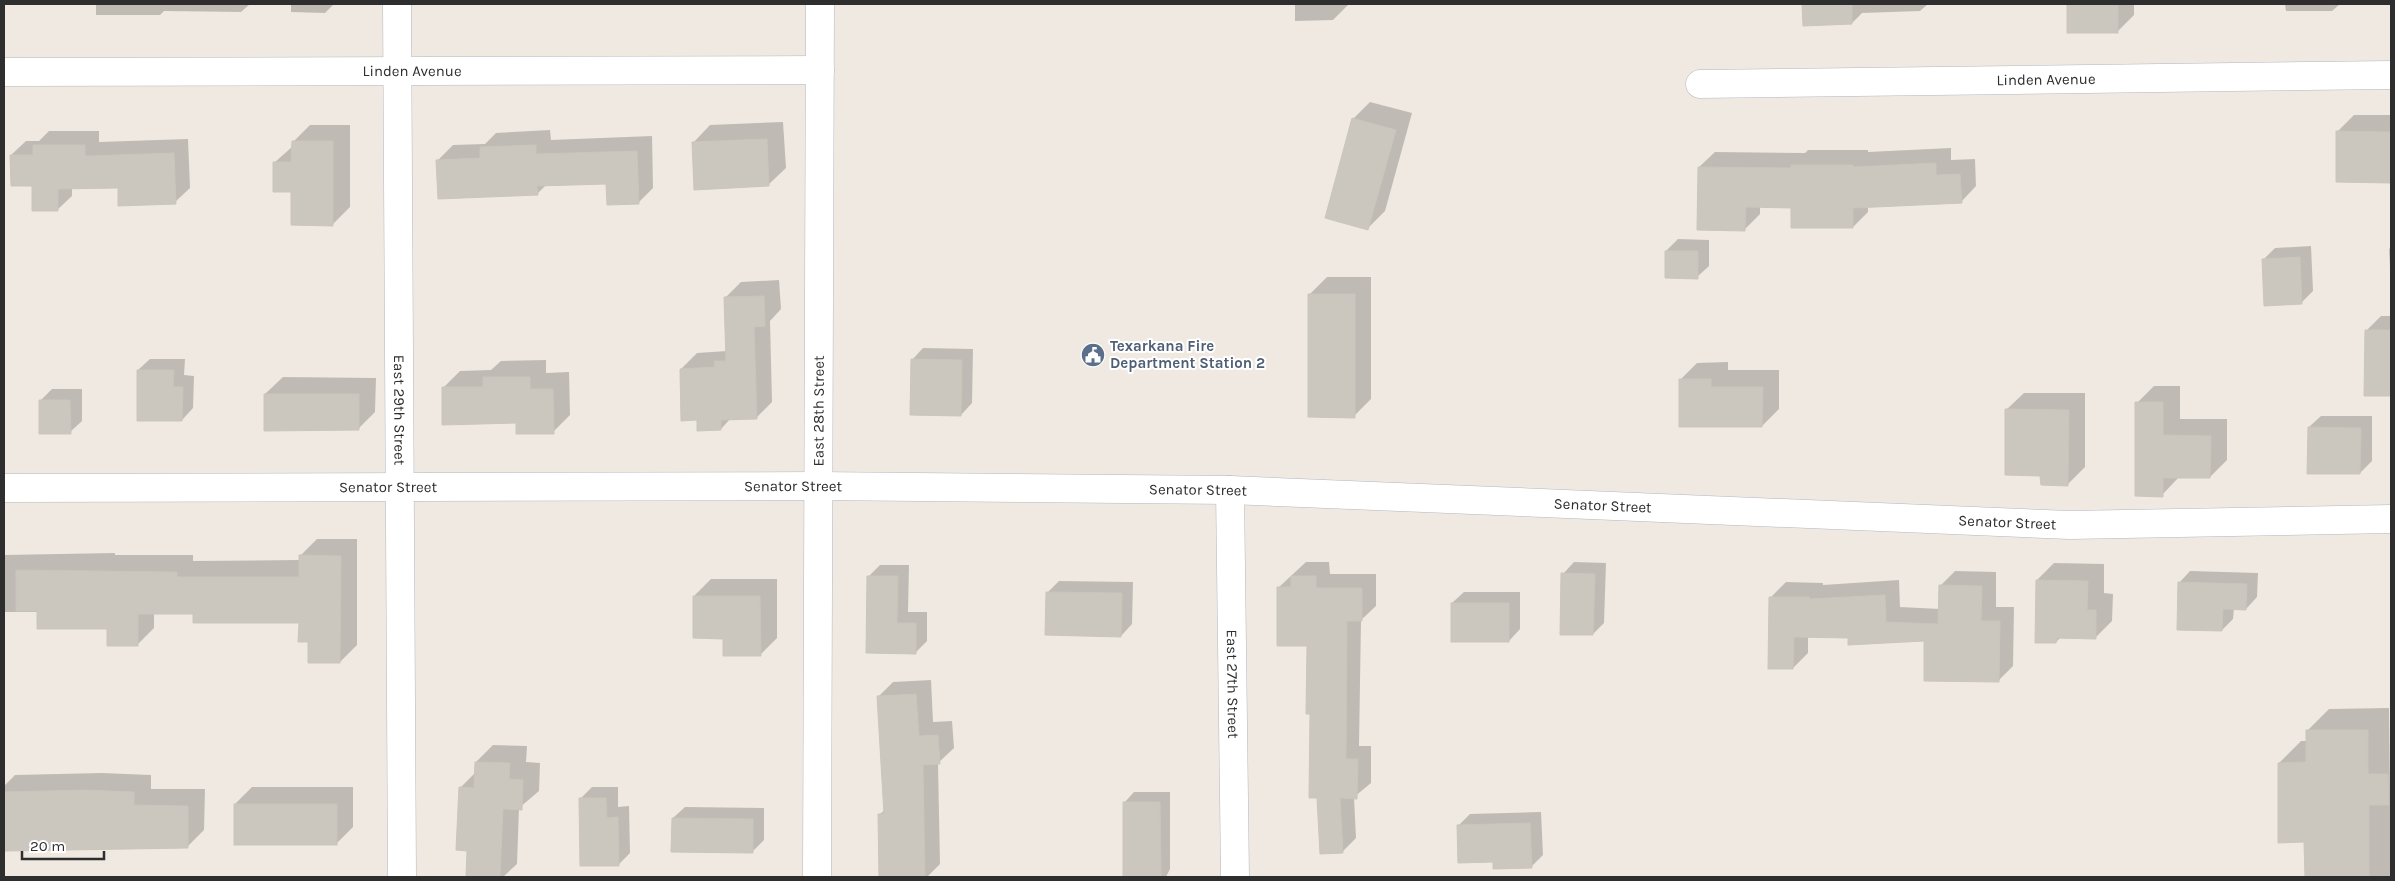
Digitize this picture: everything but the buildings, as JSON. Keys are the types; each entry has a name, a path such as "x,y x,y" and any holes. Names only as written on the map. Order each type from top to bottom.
{"street":[{"name":"East 29th Street","path":"397,4 402,877"},
{"name":"East 28th Street","path":"817,877 820,4"},
{"name":"Linden Avenue","path":"4,72 820,70"},
{"name":"Linden Avenue","path":"1700,84 2391,76"},
{"name":"Senator Street","path":"4,488 817,486 1230,490 2070,525 2391,519"},
{"name":"East 27th Street","path":"1230,490 1235,877"}],"place":[{"name":"Texarkana Fire Department Station 2","path":"1093,355"}]}
